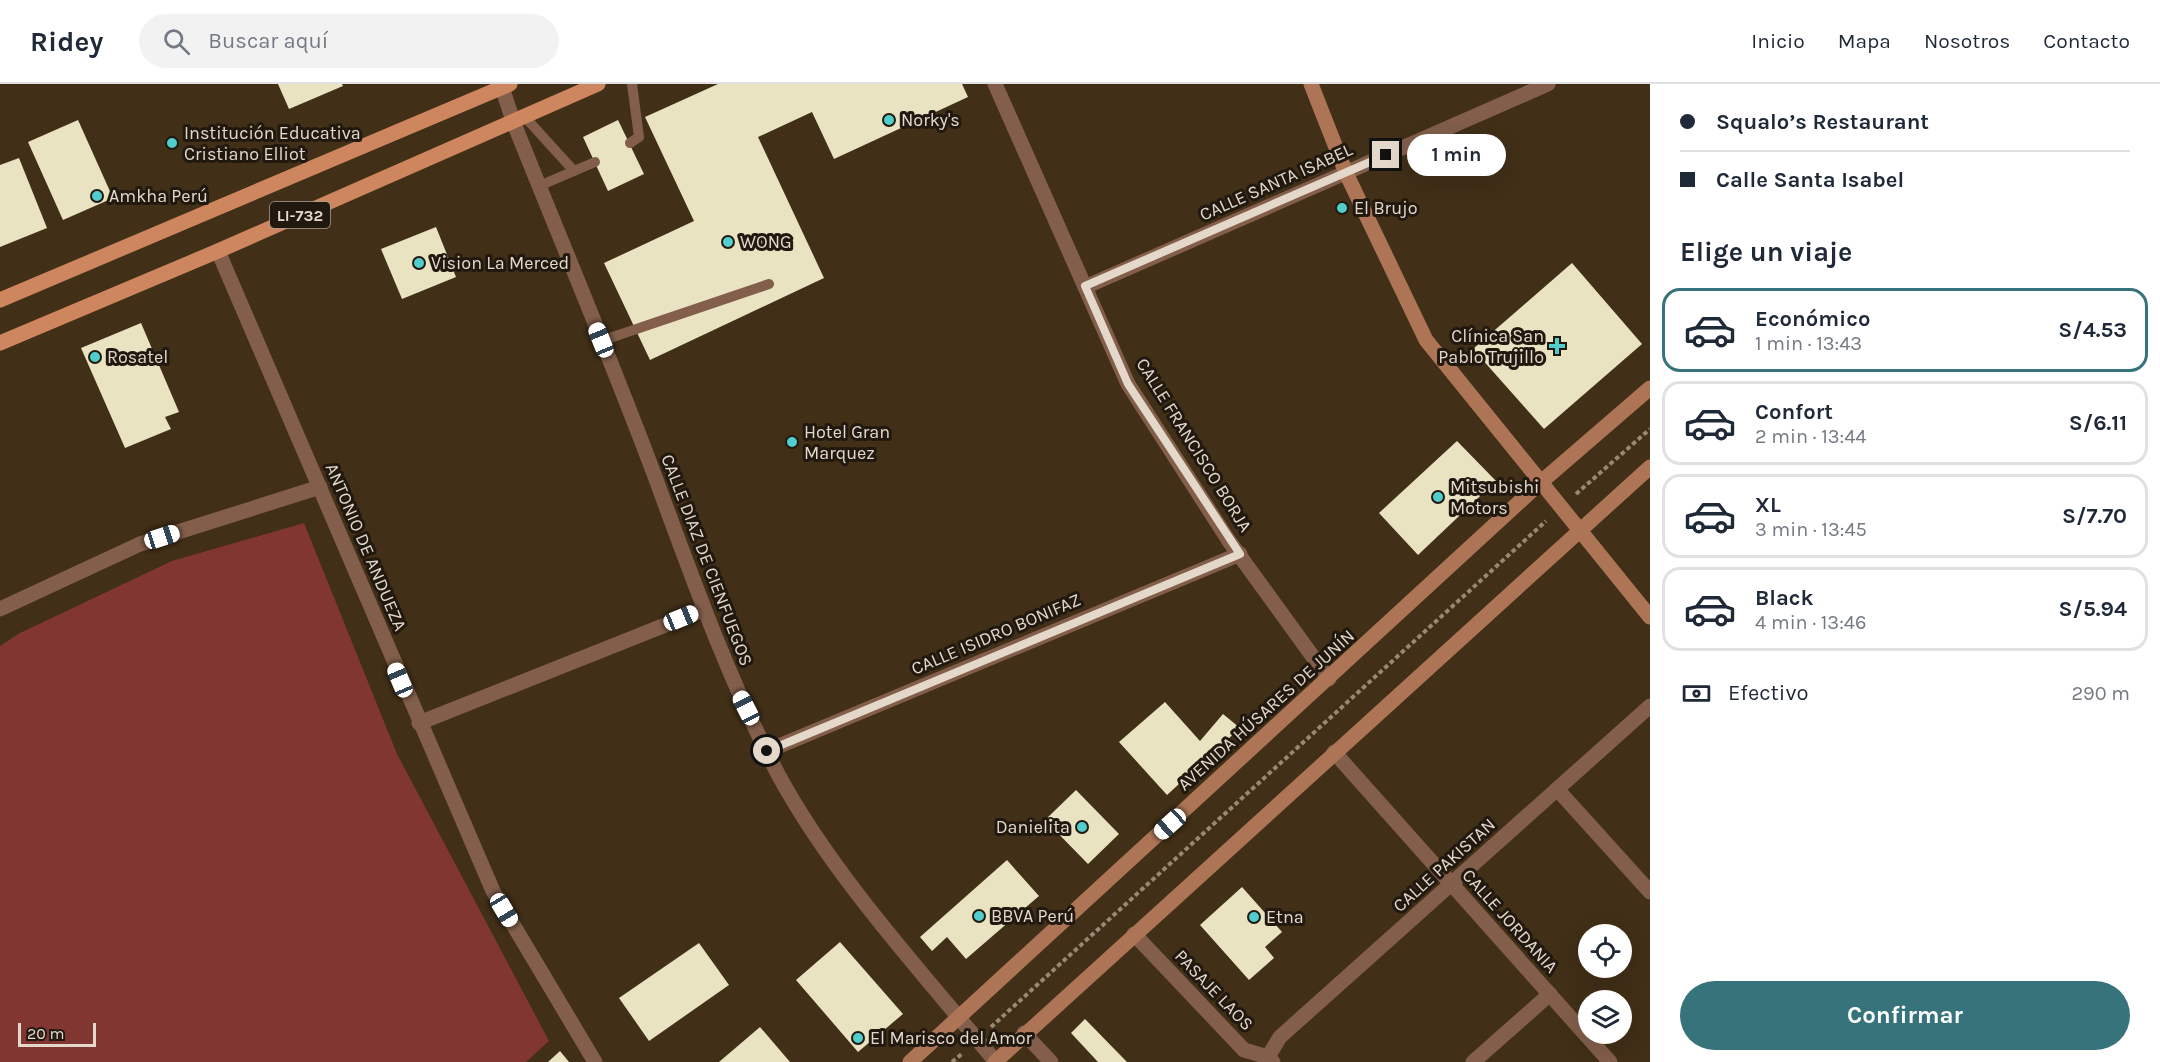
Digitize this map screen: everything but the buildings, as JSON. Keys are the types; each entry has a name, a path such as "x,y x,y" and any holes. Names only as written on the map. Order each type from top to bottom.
{"main road":[{"name":"LI-732","path":"0,343 218,251 598,84"},
{"name":"LI-732","path":"0,300 505,85"}],"street":[{"name":"CALLE FRANCISCO BORJA","path":"995,84 1128,384 1240,554 1329,680"},
{"path":"1311,84 1346,173 1426,340 1578,531 1650,617"},
{"name":"CALLE SANTA ISABEL","path":"1085,286 1548,84"},
{"name":"CALLE DIAZ DE CIENFUEGOS","path":"505,85 539,186 601,340 703,609 735,687 767,751 823,849 995,1062"},
{"name":"ANTONIO DE ANDUEZA","path":"218,251 320,486 418,723 493,891 595,1062"},
{"name":"AVENIDA HÚSARES DE JUNÍN","path":"910,1062 1329,680 1540,483 1650,388"},
{"path":"995,1062 1024,1033 1650,467"},
{"path":"0,609 140,544 320,486"},
{"name":"CALLE ISIDRO BONIFAZ","path":"767,751 1240,554"},
{"path":"418,723 703,609"},
{"name":"CALLE PAKISTAN","path":"1271,1059 1280,1037 1650,706"},
{"name":"CALLE JORDANIA","path":"1334,752 1610,1062"},
{"path":"1557,789 1650,892"},
{"name":"PASAJE LAOS","path":"1134,934 1244,1050 1271,1059"},
{"path":"1473,1062 1550,994"},
{"path":"1024,1033 1051,1062"}],"lane":[{"path":"630,143 639,137 632,84"},
{"path":"518,119 574,171"},
{"path":"539,186 595,162"},
{"path":"601,340 769,284"}],"path":[{"path":"952,1062 1560,508 1650,429"}],"shaded area":[{"path":"304,523 397,754 549,1041 526,1062 0,1062 0,646 20,633 172,561"}],"place":[{"name":"Norky's","path":"889,120"},
{"name":"Institución Educativa Cristiano Elliot","path":"172,143"},
{"name":"Amkha Perú","path":"97,196"},
{"name":"El Brujo","path":"1342,208"},
{"name":"WONG","path":"728,242"},
{"name":"Vision La Merced","path":"419,263"},
{"name":"Clínica San Pablo Trujillo","path":"1557,346"},
{"name":"Rosatel","path":"95,357"},
{"name":"Hotel Gran Marquez","path":"792,442"},
{"name":"Mitsubishi Motors","path":"1438,497"},
{"name":"Danielita","path":"1082,827"},
{"name":"BBVA Perú","path":"979,916"},
{"name":"Etna","path":"1254,917"},
{"name":"El Marisco del Amor","path":"858,1038"}],"route":[{"path":"767,751 1240,554 1229,541 1128,384 1085,286 1386,155"}]}
